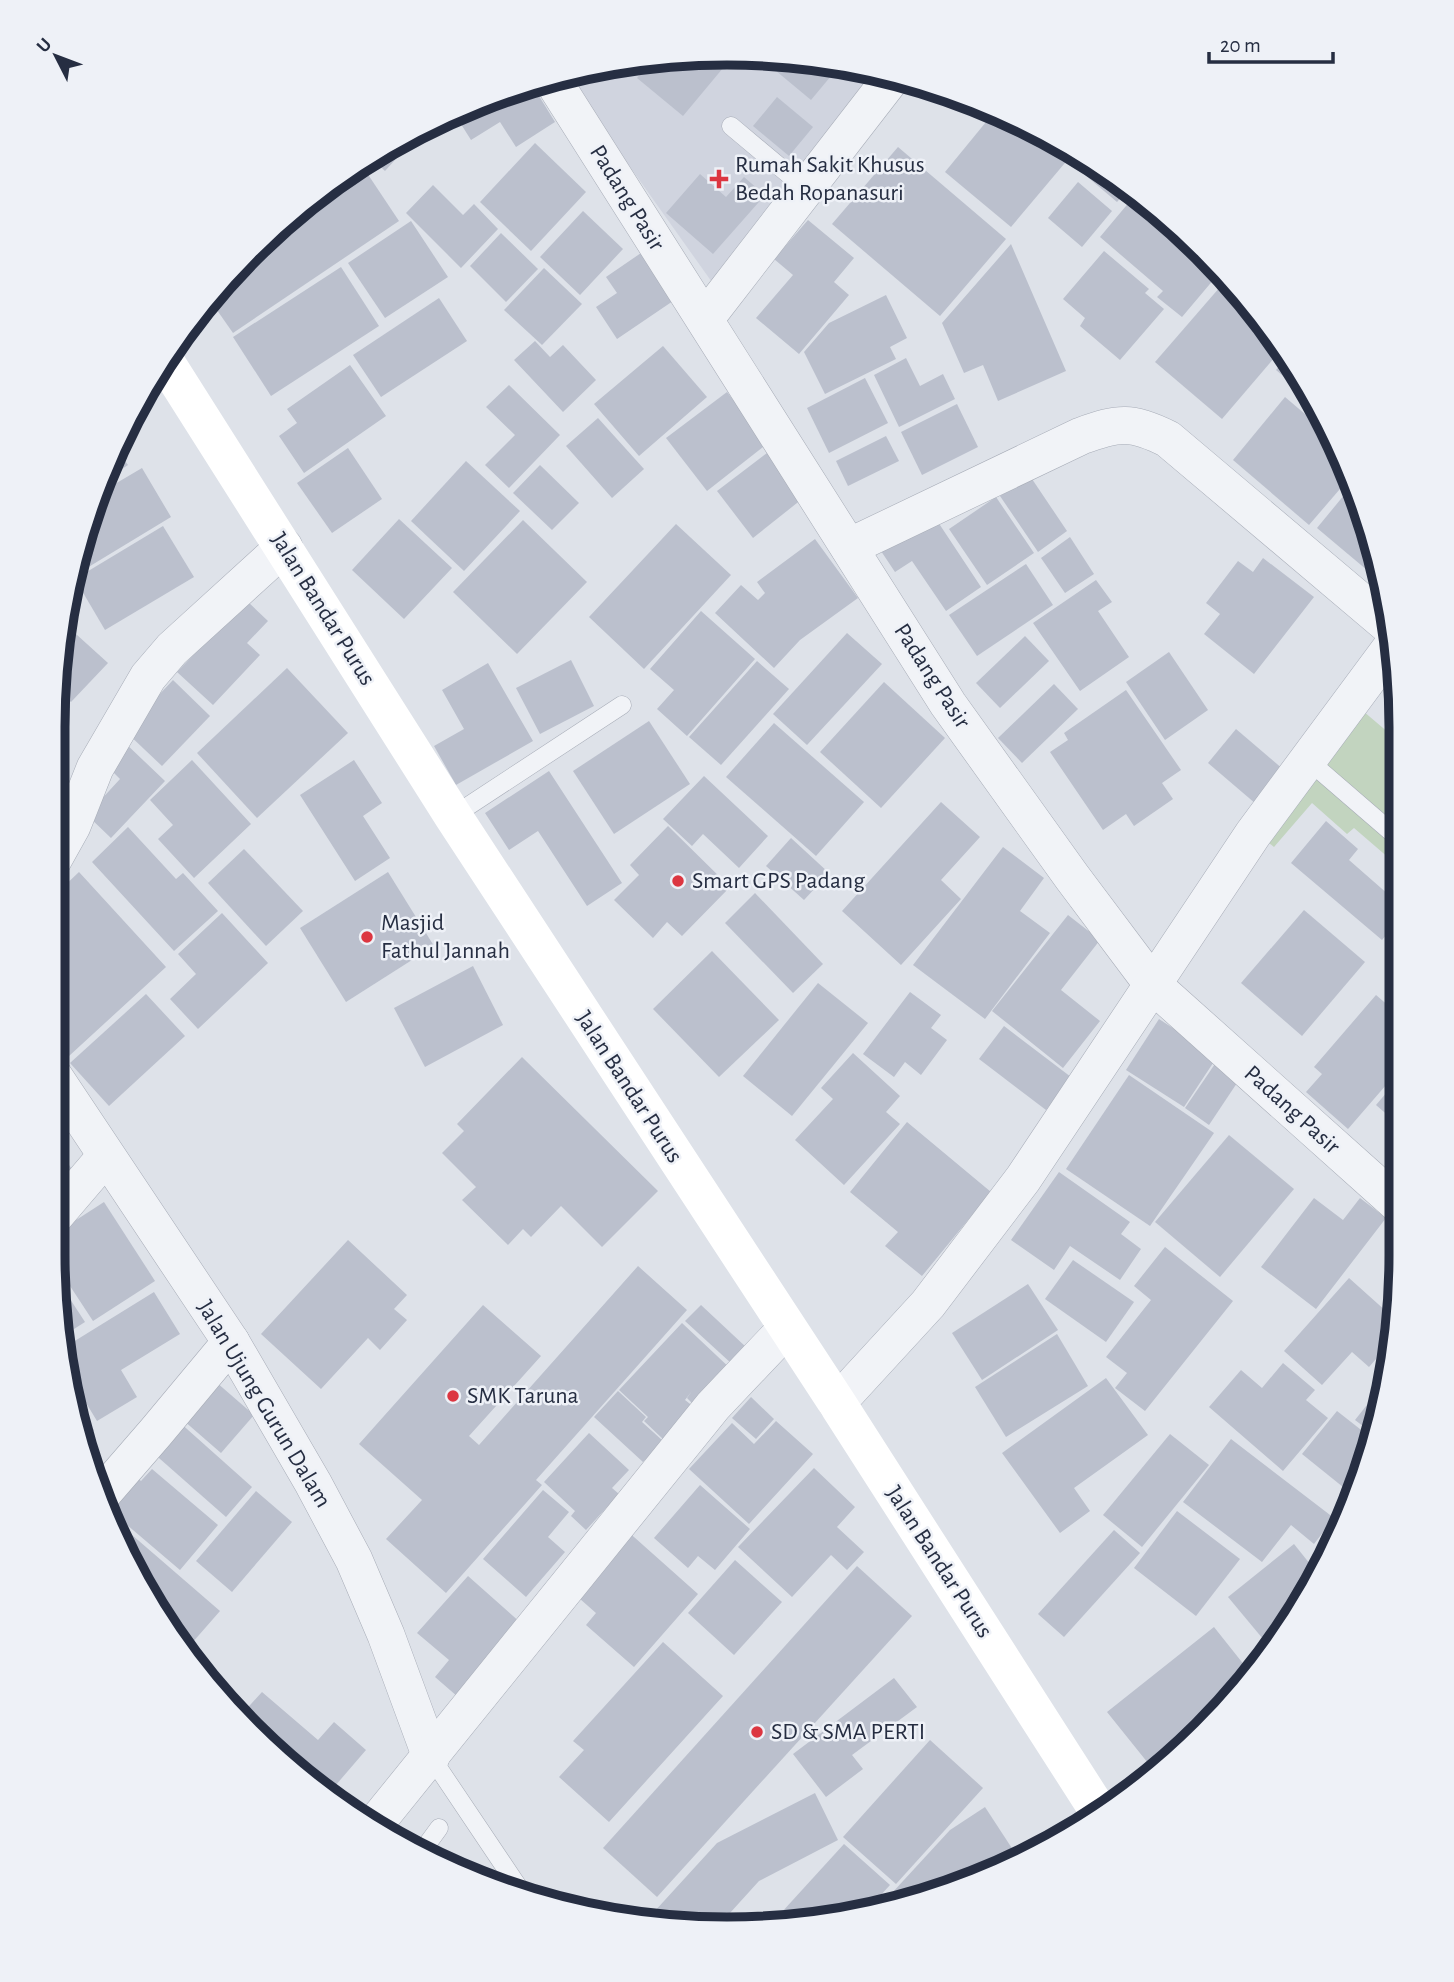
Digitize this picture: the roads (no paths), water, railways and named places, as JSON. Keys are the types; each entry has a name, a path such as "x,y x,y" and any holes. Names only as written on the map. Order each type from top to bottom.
{"street":[{"path":"705,319 887,84"},
{"name":"Padang Pasir","path":"557,87 948,704 1153,985 1389,1196"},
{"name":"Jalan Bandar Purus","path":"170,369 453,816 837,1403 1095,1806"},
{"path":"849,547 1081,436 1108,426 1128,425 1150,430 1168,439 1380,618"},
{"path":"65,838 95,768 148,677 172,649 284,547"},
{"path":"837,1403 928,1304 1023,1179 1253,834 1385,656"},
{"name":"Jalan Ujung Gurun Dalam","path":"65,1095 231,1342 313,1483 355,1560 386,1635 430,1756"},
{"path":"65,1203 106,1156"},
{"path":"379,1819 713,1406 787,1328"},
{"path":"107,1488 231,1342"}],"lane":[{"path":"731,126 805,188"},
{"path":"453,816 622,705"},
{"path":"1309,761 1389,830"},
{"path":"430,1756 515,1882"},
{"path":"427,1845 439,1828"}],"place":[{"name":"Rumah Sakit Khusus Bedah Ropanasuri","path":"719,179"},
{"name":"Smart GPS Padang","path":"678,881"},
{"name":"Masjid Fathul Jannah","path":"367,937"},
{"name":"SMK Taruna","path":"453,1396"},
{"name":"SD & SMA PERTI","path":"757,1732"}]}
